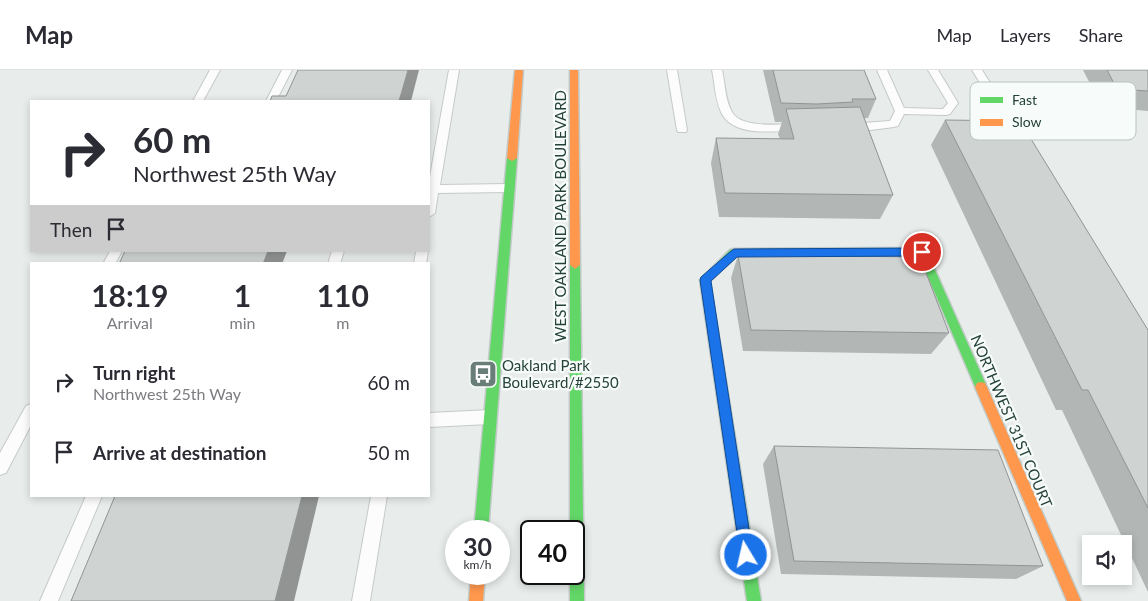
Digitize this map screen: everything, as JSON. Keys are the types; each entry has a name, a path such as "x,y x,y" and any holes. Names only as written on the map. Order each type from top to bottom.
{"main road":[{"path":"483,520 519,70"},
{"name":"WEST OAKLAND PARK BOULEVARD","path":"574,70 577,601"},
{"name":"NORTHWEST 31ST COURT","path":"754,601 705,280 734,253 922,252 1074,601"},
{"path":"476,601 477,585"},
{"path":"480,585 484,601"}],"lane":[{"path":"199,100 215,70"},
{"path":"272,100 287,70"},
{"path":"430,202 454,70"},
{"path":"672,70 682,130"},
{"path":"717,70 727,114 735,123 755,127 813,127"},
{"path":"842,127 871,128 894,124 900,111 882,70"},
{"path":"900,111 946,112 953,103 933,70"},
{"path":"977,70 984,82"},
{"path":"433,189 508,188"},
{"path":"430,420 490,418"},
{"path":"0,468 29,419"},
{"path":"49,601 94,497"},
{"path":"361,601 379,497"}],"building":[{"path":"298,70 408,70 399,100 270,100 272,96 286,96"},
{"path":"773,70 864,70 876,99 852,99 853,102 817,104 781,103"},
{"path":"1107,70 1148,70 1148,91 1136,90 1136,82 1113,82"},
{"path":"860,107 893,195 725,193 716,138 794,139 786,109"},
{"path":"945,120 970,120 970,140 1032,140 1148,330 1148,508 1088,390 1082,390"},
{"path":"125,252 268,252 264,262 120,262"},
{"path":"738,255 920,257 949,333 751,330"},
{"path":"774,446 998,450 1043,566 794,561"},
{"path":"115,497 302,497 275,601 71,601"}],"traffic: fast":[{"path":"482,520 512,158"},
{"path":"754,601 705,280 734,253 922,252 981,387"},
{"path":"575,265 577,601"}],"traffic: slow":[{"path":"512,158 519,70"},
{"path":"574,70 575,265"},
{"path":"981,387 1074,601"},
{"path":"476,601 477,585"}],"place":[{"name":"Oakland Park Boulevard/#2550","path":"483,374"}],"route":[{"path":"746,555 705,280 734,253 922,252"}]}
